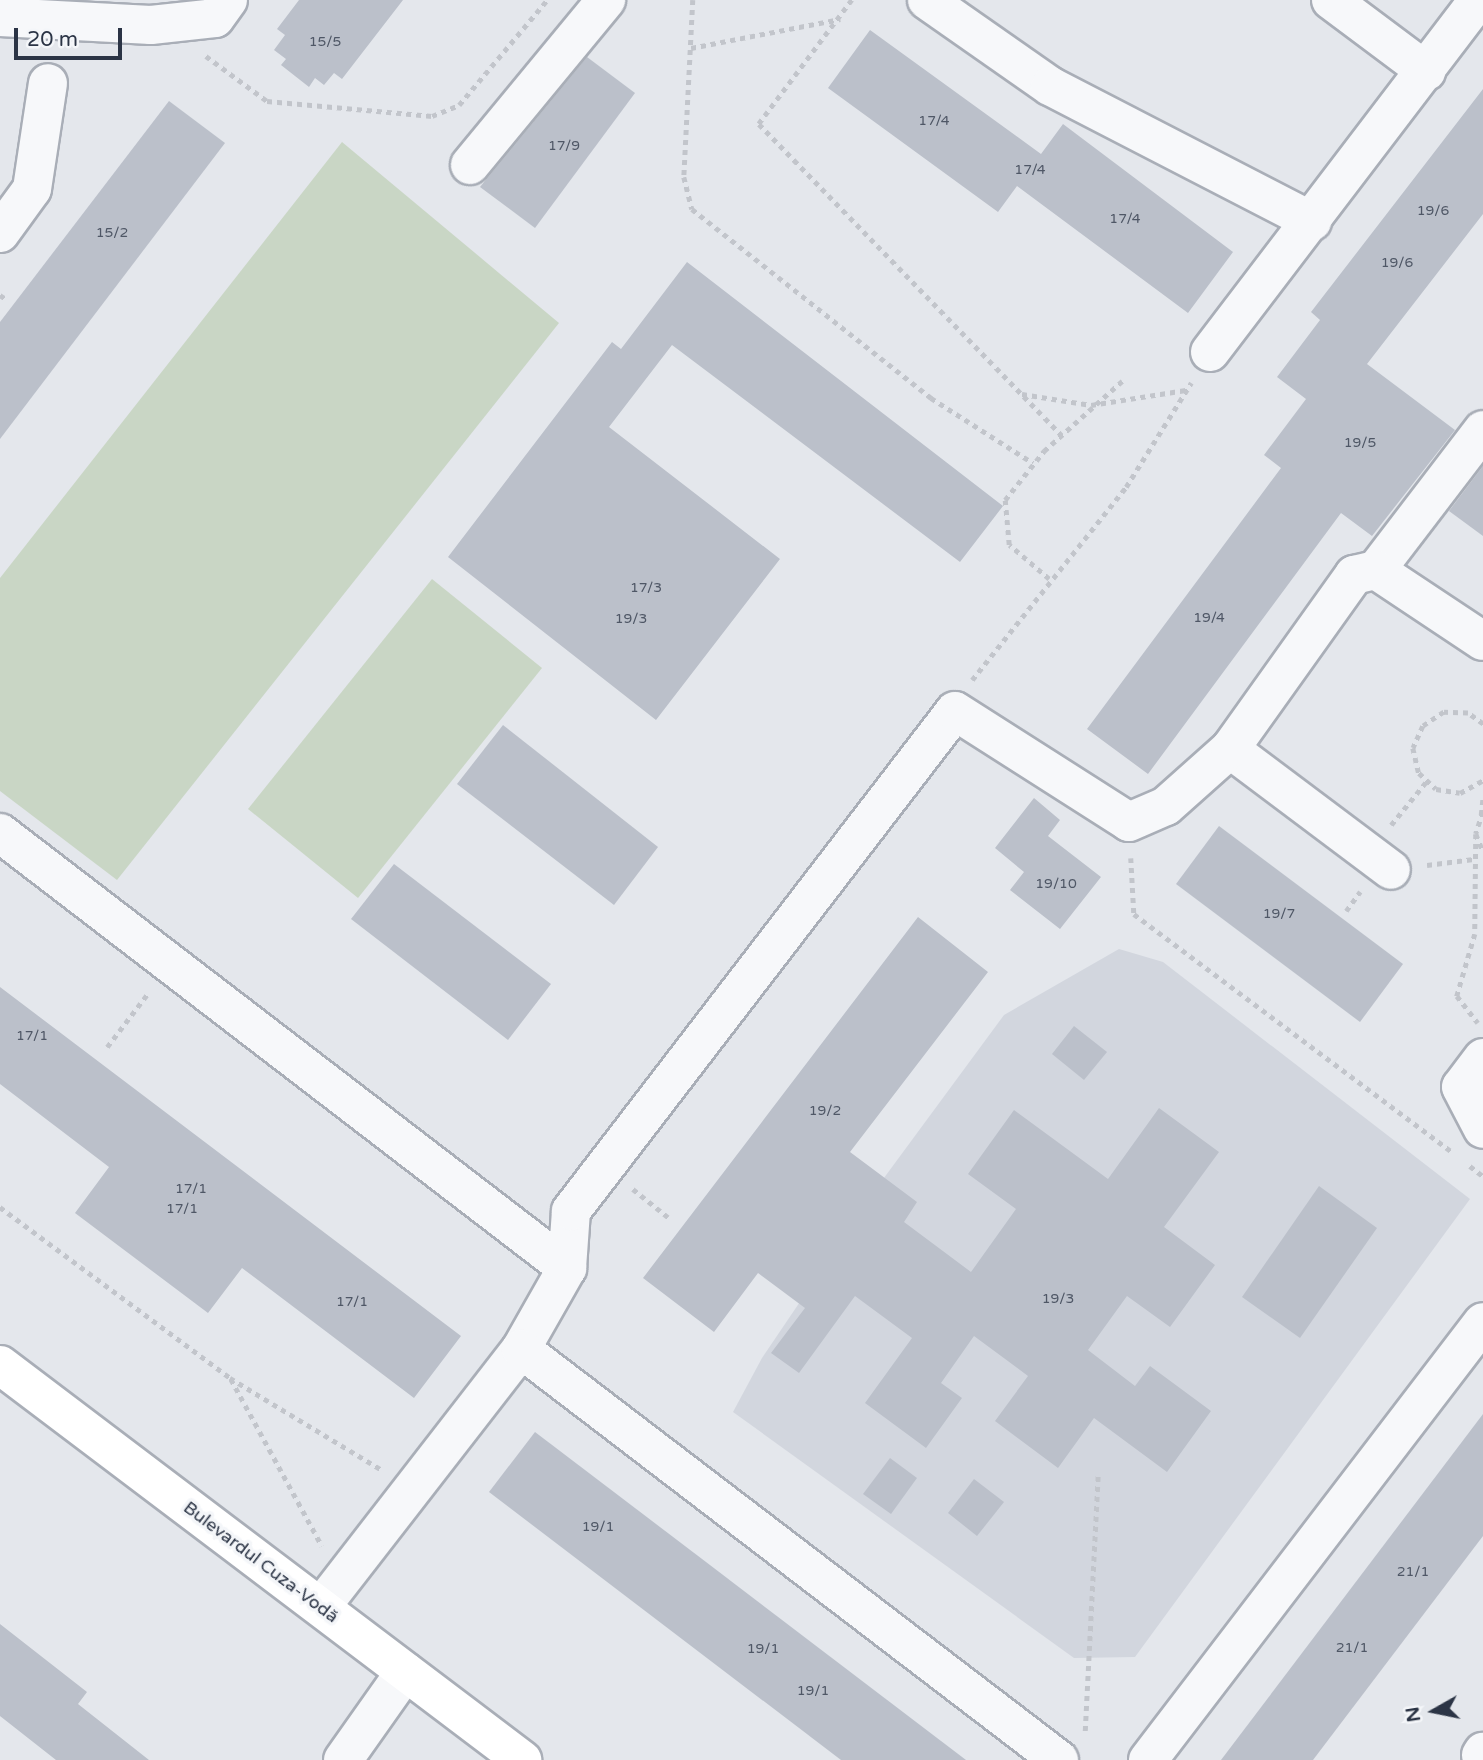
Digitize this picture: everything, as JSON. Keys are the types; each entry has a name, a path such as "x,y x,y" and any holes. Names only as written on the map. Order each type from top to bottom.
{"main road":[{"name":"Bulevardul Cuza-Vodă","path":"0,1365 522,1760"}],"lane":[{"path":"0,17 160,24 215,18 228,0"},
{"path":"470,164 606,0"},
{"path":"927,0 1050,86 1312,221"},
{"path":"1331,0 1426,71"},
{"path":"1210,352 1479,0"},
{"path":"0,233 32,189 48,83"},
{"path":"321,1608 522,1349 567,1268 571,1211 955,711 1129,822 1166,806 1230,749 1354,575 1376,570 1483,430"},
{"path":"1376,570 1483,641"},
{"path":"1230,749 1380,862"},
{"path":"0,833 567,1268"},
{"path":"1483,1058 1461,1087 1483,1129"},
{"path":"1148,1760 1483,1322"},
{"path":"522,1349 1071,1754"},
{"path":"343,1760 405,1672"}],"path":[{"path":"160,24 267,101 432,116 459,105 547,0"},
{"path":"693,0 684,177 692,209 931,398 1033,463"},
{"path":"852,0 759,124 1061,435"},
{"path":"691,48 839,19"},
{"path":"0,295 6,299"},
{"path":"955,711 1049,579 1126,487 1210,352"},
{"path":"1049,579 1024,562 1004,534 1005,500 1033,463 1091,405 1122,381"},
{"path":"1022,394 1091,405 1186,390"},
{"path":"1483,724 1456,711 1423,726 1414,761 1426,782 1460,793 1483,780"},
{"path":"1380,862 1426,782"},
{"path":"1483,795 1474,859 1475,934 1457,996 1483,1030"},
{"path":"1129,822 1134,914 1483,1176"},
{"path":"1476,834 1483,852"},
{"path":"1380,862 1474,859"},
{"path":"107,1047 171,964"},
{"path":"0,1207 230,1378 412,1488"},
{"path":"230,1378 327,1556"},
{"path":"1071,1754 1098,1474"}],"shaded area":[{"path":"1119,949 1163,962 1470,1199 1135,1657 1074,1658 733,1412 762,1358 881,1182 1004,1015"}],"green space":[{"path":"342,142 559,323 117,880 0,791 0,578"},
{"path":"432,579 542,668 358,898 248,809"}],"building":[{"path":"299,0 403,0 342,79 334,73 324,85 315,78 309,87 281,65 286,59 274,50 285,35 277,29"},
{"path":"870,30 1041,154 1063,124 1233,252 1188,313 1017,186 998,212 828,88"},
{"path":"587,57 635,93 535,228 480,187"},
{"path":"1483,89 1483,214 1367,364 1455,430 1372,536 1341,513 1148,774 1087,729 1281,468 1264,455 1306,399 1277,377 1320,320 1311,312"},
{"path":"169,101 225,143 0,439 0,322"},
{"path":"687,262 1003,506 960,562 672,345 609,427 780,559 656,720 448,557 612,342 621,349"},
{"path":"1483,466 1483,536 1449,511"},
{"path":"503,725 658,847 614,905 457,784"},
{"path":"1034,798 1060,820 1048,836 1101,877 1060,929 1010,890 1024,872 995,848"},
{"path":"1219,826 1403,964 1360,1022 1176,884"},
{"path":"394,864 551,984 508,1040 351,919"},
{"path":"918,917 988,972 850,1152 917,1202 904,1222 971,1272 1016,1209 968,1174 1014,1110 1108,1179 1159,1108 1219,1152 1164,1227 1215,1265 1170,1327 1127,1296 1088,1350 1135,1386 1150,1366 1211,1411 1167,1472 1094,1418 1058,1468 995,1421 1028,1376 974,1336 941,1383 962,1398 926,1448 865,1403 912,1338 855,1296 799,1373 771,1353 805,1308 758,1273 714,1332 643,1278"},
{"path":"0,987 461,1336 414,1398 242,1268 208,1313 75,1213 109,1167 0,1084"},
{"path":"1074,1026 1107,1052 1084,1080 1052,1054"},
{"path":"1319,1186 1377,1228 1300,1338 1242,1297"},
{"path":"1483,1414 1483,1536 1313,1760 1221,1760"},
{"path":"535,1432 966,1760 841,1760 489,1492"},
{"path":"890,1458 917,1478 891,1514 863,1494"},
{"path":"974,1479 1004,1502 977,1536 948,1513"},
{"path":"0,1624 87,1692 78,1704 149,1760 56,1760 0,1716"}]}
